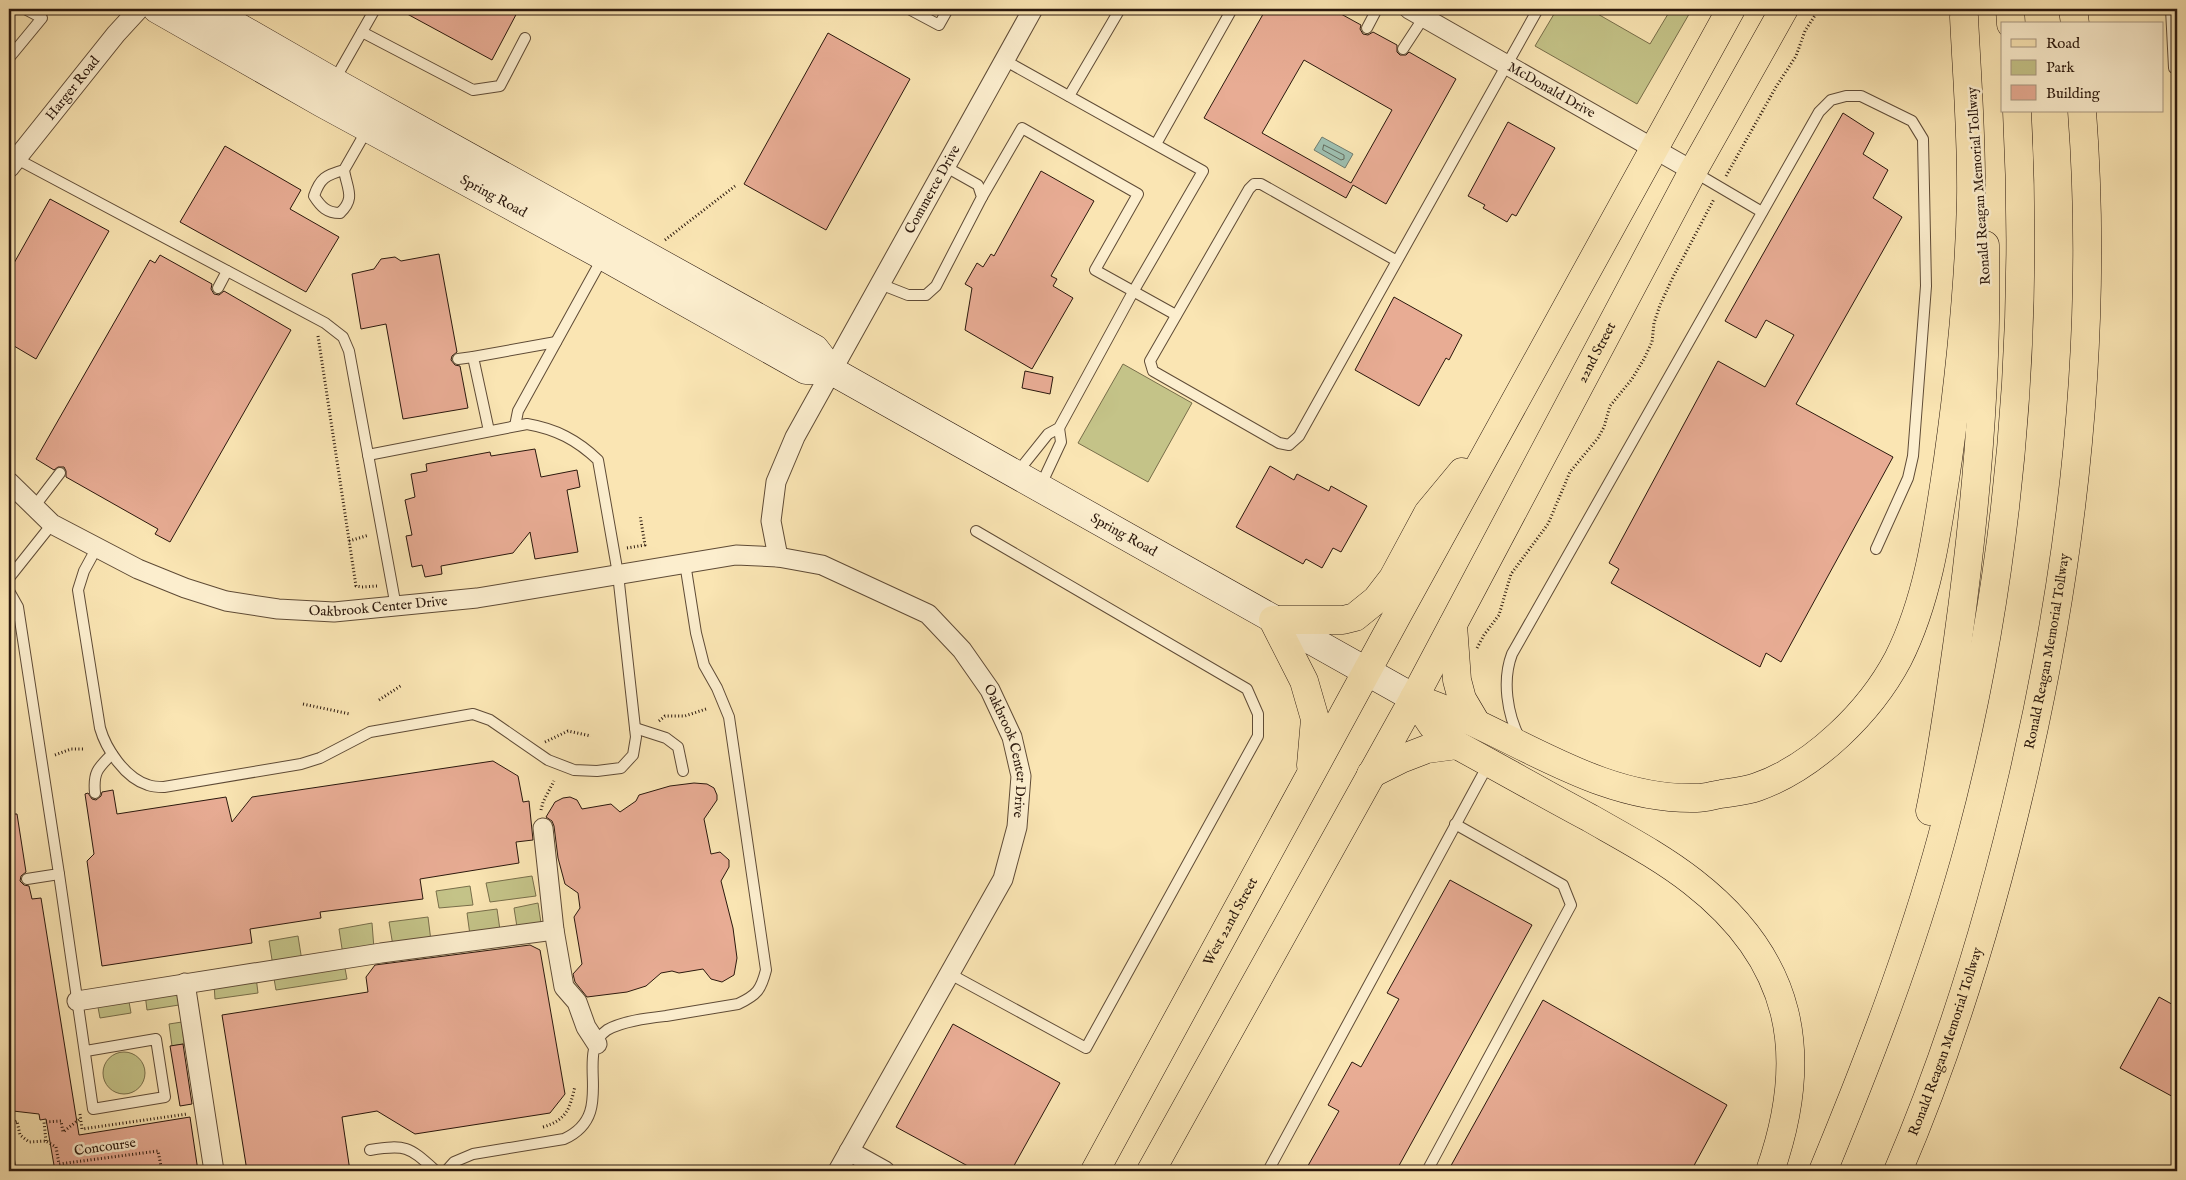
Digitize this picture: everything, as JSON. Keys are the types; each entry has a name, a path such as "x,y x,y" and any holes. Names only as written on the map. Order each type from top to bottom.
{"main road":[{"path":"1366,671 1731,9"},
{"name":"22nd Street","path":"1414,698 1693,171 1784,9"},
{"path":"2010,9 2011,22"},
{"path":"2073,9 2075,22"},
{"path":"1414,698 1475,721 1524,747 1590,777 1639,793 1698,798 1756,788 1796,768 1834,740 1869,703 1897,660 1914,620 1926,580 1942,498 1956,403 1964,319 1971,197 1964,13"},
{"name":"Ronald Reagan Memorial Tollway","path":"1874,1043 1911,905 1940,765 1974,525 1982,416 1986,291 1985,234 1977,132 1964,13"},
{"name":"Ronald Reagan Memorial Tollway","path":"1823,1171 1874,1043 1912,937 1942,839 1982,668 1997,583 2011,463 2019,348 2022,242 2017,112"},
{"name":"Ronald Reagan Memorial Tollway","path":"1898,1171 1933,1082 1972,969 2006,851 2038,715 2057,608 2074,475 2084,344 2087,212 2082,112"},
{"path":"1310,776 1315,719 1304,681 1273,620 1343,620 1355,617 1376,600 1392,578 1428,513 1458,474 1484,457"},
{"path":"1453,625 1456,672 1462,699 1475,721"},
{"name":"West 22nd Street","path":"1095,1171 1366,671"},
{"path":"1414,698 1432,725 1457,745 1653,854 1693,882 1719,904 1743,931 1764,959 1781,995 1791,1048 1792,1074 1787,1109 1784,1126 1770,1171"},
{"path":"1151,1171 1414,698"},
{"path":"1371,774 1427,749 1457,745"}],"street":[{"name":"Harger Road","path":"12,163 139,9"},
{"name":"Spring Road","path":"157,9 806,370 832,372"},
{"name":"Spring Road","path":"207,9 334,82 815,349 832,372 1414,698"},
{"name":"Commerce Drive","path":"832,372 1032,9"},
{"name":"McDonald Drive","path":"1416,13 1693,171"},
{"path":"778,558 771,521 776,482 795,437 832,372"},
{"name":"Oakbrook Center Drive","path":"9,482 52,524 96,549 174,584 238,604 278,609 334,612 396,606 477,598 736,555 778,558 822,565 928,614 962,650 990,690 1012,737 1021,776 1017,826 1003,879 838,1171"},
{"path":"543,828 554,930 564,988 578,1002 586,1027 597,1044"},
{"path":"77,1001 381,953 554,930"},
{"path":"185,983 214,1171"},
{"path":"849,1151 885,1171"}],"lane":[{"path":"9,58 42,18 26,9"},
{"path":"334,82 375,9"},
{"path":"909,9 939,25 948,9"},
{"path":"1069,96 1120,9"},
{"path":"1367,28 1377,9"},
{"path":"1397,261 1261,184 1254,184 1249,189 1150,361 1153,371 1279,443 1289,445 1299,436 1397,261 1506,64 1538,9"},
{"path":"2171,9 2174,68 2177,68"},
{"path":"1156,144 1228,10"},
{"path":"1404,49 1416,13"},
{"path":"362,32 473,90 500,86 525,38"},
{"path":"1004,60 1204,170 1133,292 1059,428 1060,442 1040,488"},
{"path":"1524,747 1512,724 1506,680 1512,654 1819,112 1831,100 1846,96 1861,96 1885,106 1912,121 1923,139 1926,286 1913,456 1908,478 1876,549"},
{"path":"344,170 368,128"},
{"path":"880,284 908,295 926,295 936,286 982,197 1022,128 1138,194 1095,270 1176,315"},
{"path":"12,163 325,323 342,337 349,352 396,606"},
{"path":"946,167 978,185 982,197"},
{"path":"1693,171 1762,212"},
{"path":"515,426 518,411 603,256"},
{"path":"218,288 227,272"},
{"path":"458,359 556,342"},
{"path":"473,357 489,431"},
{"path":"96,549 84,571 78,590 100,728 105,743 112,754 135,778 147,785 164,787 313,762 370,732 473,714 490,720 548,760 574,770 597,771 621,768 633,755 636,737 618,574 598,460 571,438 542,427 527,424 368,454"},
{"path":"1016,475 1048,434 1059,428"},
{"path":"34,507 60,473"},
{"path":"9,578 52,524"},
{"path":"950,974 1086,1048 1258,736 1258,714 1247,689 976,531"},
{"path":"446,1171 454,1162 473,1154 564,1139 576,1133 592,1108 594,1086 592,1061 597,1044 607,1031 636,1021 738,1004 753,996 762,986 766,970 729,717 717,688 704,665 696,633 685,563"},
{"path":"9,591 18,607 86,1051 93,1109 165,1097 156,1039 86,1051"},
{"path":"635,728 666,738 678,746 683,771"},
{"path":"95,792 93,778 100,766 112,754"},
{"path":"1268,1171 1489,762"},
{"path":"1427,1171 1571,905 1562,885 1455,824"},
{"path":"27,879 59,874"},
{"path":"370,1150 397,1145 416,1153 436,1171"},
{"path":"9,1160 11,1171"}],"path":[{"path":"85,9 94,14 97,9"},
{"path":"1734,162 1776,87 1796,56 1805,31 1819,9"},
{"path":"664,240 735,186"},
{"path":"1475,656 1484,635 1499,615 1511,574 1548,524 1570,472 1598,438 1604,427 1610,406 1632,379 1644,359 1652,342 1654,323 1663,298 1708,209"},
{"path":"318,336 356,586 362,588 377,586"},
{"path":"627,548 644,545 640,515"},
{"path":"349,542 382,531"},
{"path":"379,700 402,685"},
{"path":"302,704 350,714"},
{"path":"658,720 665,716 684,716 706,709"},
{"path":"542,743 568,731 591,736"},
{"path":"50,756 71,749 83,749"},
{"path":"543,828 540,815 543,802 554,781"},
{"path":"9,1124 17,1121 20,1135 29,1142 48,1142 44,1122 61,1121 63,1132 93,1109"},
{"name":"Concourse","path":"48,1142 56,1147 60,1164 158,1151 162,1171"}],"green space":[{"path":"1557,9 1589,9 1650,44 1671,9 1692,9 1637,104 1535,46"},
{"path":"1123,364 1192,403 1148,482 1078,443"},
{"path":"532,876 536,896 490,902 486,883"},
{"path":"470,886 473,905 439,908 436,891"},
{"path":"538,903 541,923 517,927 514,908"},
{"path":"497,909 500,930 470,935 467,913"},
{"path":"428,917 431,941 393,946 389,922"},
{"path":"372,923 374,949 343,955 339,929"},
{"path":"298,936 302,961 273,966 269,941"},
{"path":"344,963 347,979 276,990 273,973"},
{"path":"256,977 258,993 215,999 214,984"},
{"path":"176,989 179,1005 147,1010 145,994"},
{"path":"128,996 131,1013 100,1018 97,1002"},
{"path":"182,1022 184,1044 172,1046 169,1024"},
{"path":"128,1052 136,1055 142,1061 145,1073 142,1085 136,1091 120,1094 112,1091 106,1085 103,1069 106,1061 112,1055"}],"water":[{"path":"1322,137 1353,154 1345,168 1314,150"}],"building":[{"path":"398,9 519,9 492,60"},
{"path":"1266,9 1332,9 1361,25 1360,29 1363,34 1368,35 1373,32 1397,45 1397,52 1400,55 1406,55 1409,52 1456,79 1386,204 1353,185 1346,198 1204,118","holes":["1304,60 1392,110 1351,183 1262,133"]},
{"path":"828,33 910,79 826,230 744,184"},
{"path":"1843,113 1874,133 1863,154 1888,170 1873,198 1902,217 1796,404 1893,457 1781,662 1766,653 1760,667 1611,583 1619,569 1609,563 1718,361 1765,387 1794,335 1766,320 1756,338 1725,321"},
{"path":"1508,122 1555,148 1516,216 1512,214 1507,222 1483,208 1485,205 1468,196"},
{"path":"225,146 301,190 290,209 339,237 306,292 180,222"},
{"path":"1041,171 1094,201 1051,276 1057,279 1053,286 1073,298 1032,369 965,330 972,288 965,284 977,263 983,267 991,254 994,256"},
{"path":"50,199 109,231 36,359 9,343 9,272"},
{"path":"439,254 457,352 452,356 451,360 455,365 460,366 468,408 403,419 386,324 361,329 352,274 374,269 381,259 395,257 401,261"},
{"path":"160,255 212,284 211,289 214,294 219,295 224,291 291,330 170,542 155,534 158,529 66,477 64,467 58,467 54,470 36,459 150,260 155,263"},
{"path":"1394,297 1462,335 1449,360 1446,358 1419,406 1355,370"},
{"path":"1025,371 1053,377 1050,394 1022,388"},
{"path":"535,449 541,477 577,470 580,487 567,490 578,552 535,559 530,532 513,553 441,566 442,574 425,577 422,565 412,567 406,536 412,535 405,500 415,497 411,474 427,471 426,464 490,452 491,456"},
{"path":"1270,466 1294,480 1297,474 1329,491 1331,486 1367,506 1341,552 1333,548 1322,568 1306,559 1303,564 1236,527"},
{"path":"493,761 518,776 523,802 529,801 533,840 516,842 519,863 420,879 423,899 320,912 321,918 250,929 252,943 102,966 87,861 94,854 85,794 88,793 92,799 96,800 101,796 102,792 113,790 117,814 226,797 232,822 252,797"},
{"path":"694,783 707,784 714,788 717,795 717,800 704,819 711,854 720,852 729,860 729,867 721,881 733,928 737,958 734,975 722,982 711,979 703,969 679,973 672,971 661,973 646,986 627,992 587,997 575,982 573,974 582,964 574,917 580,908 578,893 565,884 558,858 554,826 552,821 546,817 555,802 563,798 570,797 577,800 582,809 611,804 620,812 636,801 639,795 670,786"},
{"path":"9,814 17,814 26,872 21,876 20,881 24,885 29,886 32,899 41,898 79,1135 190,1117 198,1171 55,1171 46,1119 40,1120 39,1114 13,1111 13,1099 9,1097"},
{"path":"1450,880 1532,925 1396,1171 1305,1171 1339,1111 1328,1105 1352,1062 1361,1067 1399,999 1387,993"},
{"path":"530,945 540,950 565,1094 550,1113 415,1134 377,1111 342,1117 350,1171 247,1171 222,1015 368,992 366,977 375,965"},
{"path":"2159,997 2177,1007 2177,1099 2120,1068"},
{"path":"1543,1000 1727,1105 1691,1171 1448,1171"},
{"path":"953,1024 1060,1083 1011,1171 977,1171 896,1127"},
{"path":"183,1044 192,1104 180,1106 170,1046"}]}
